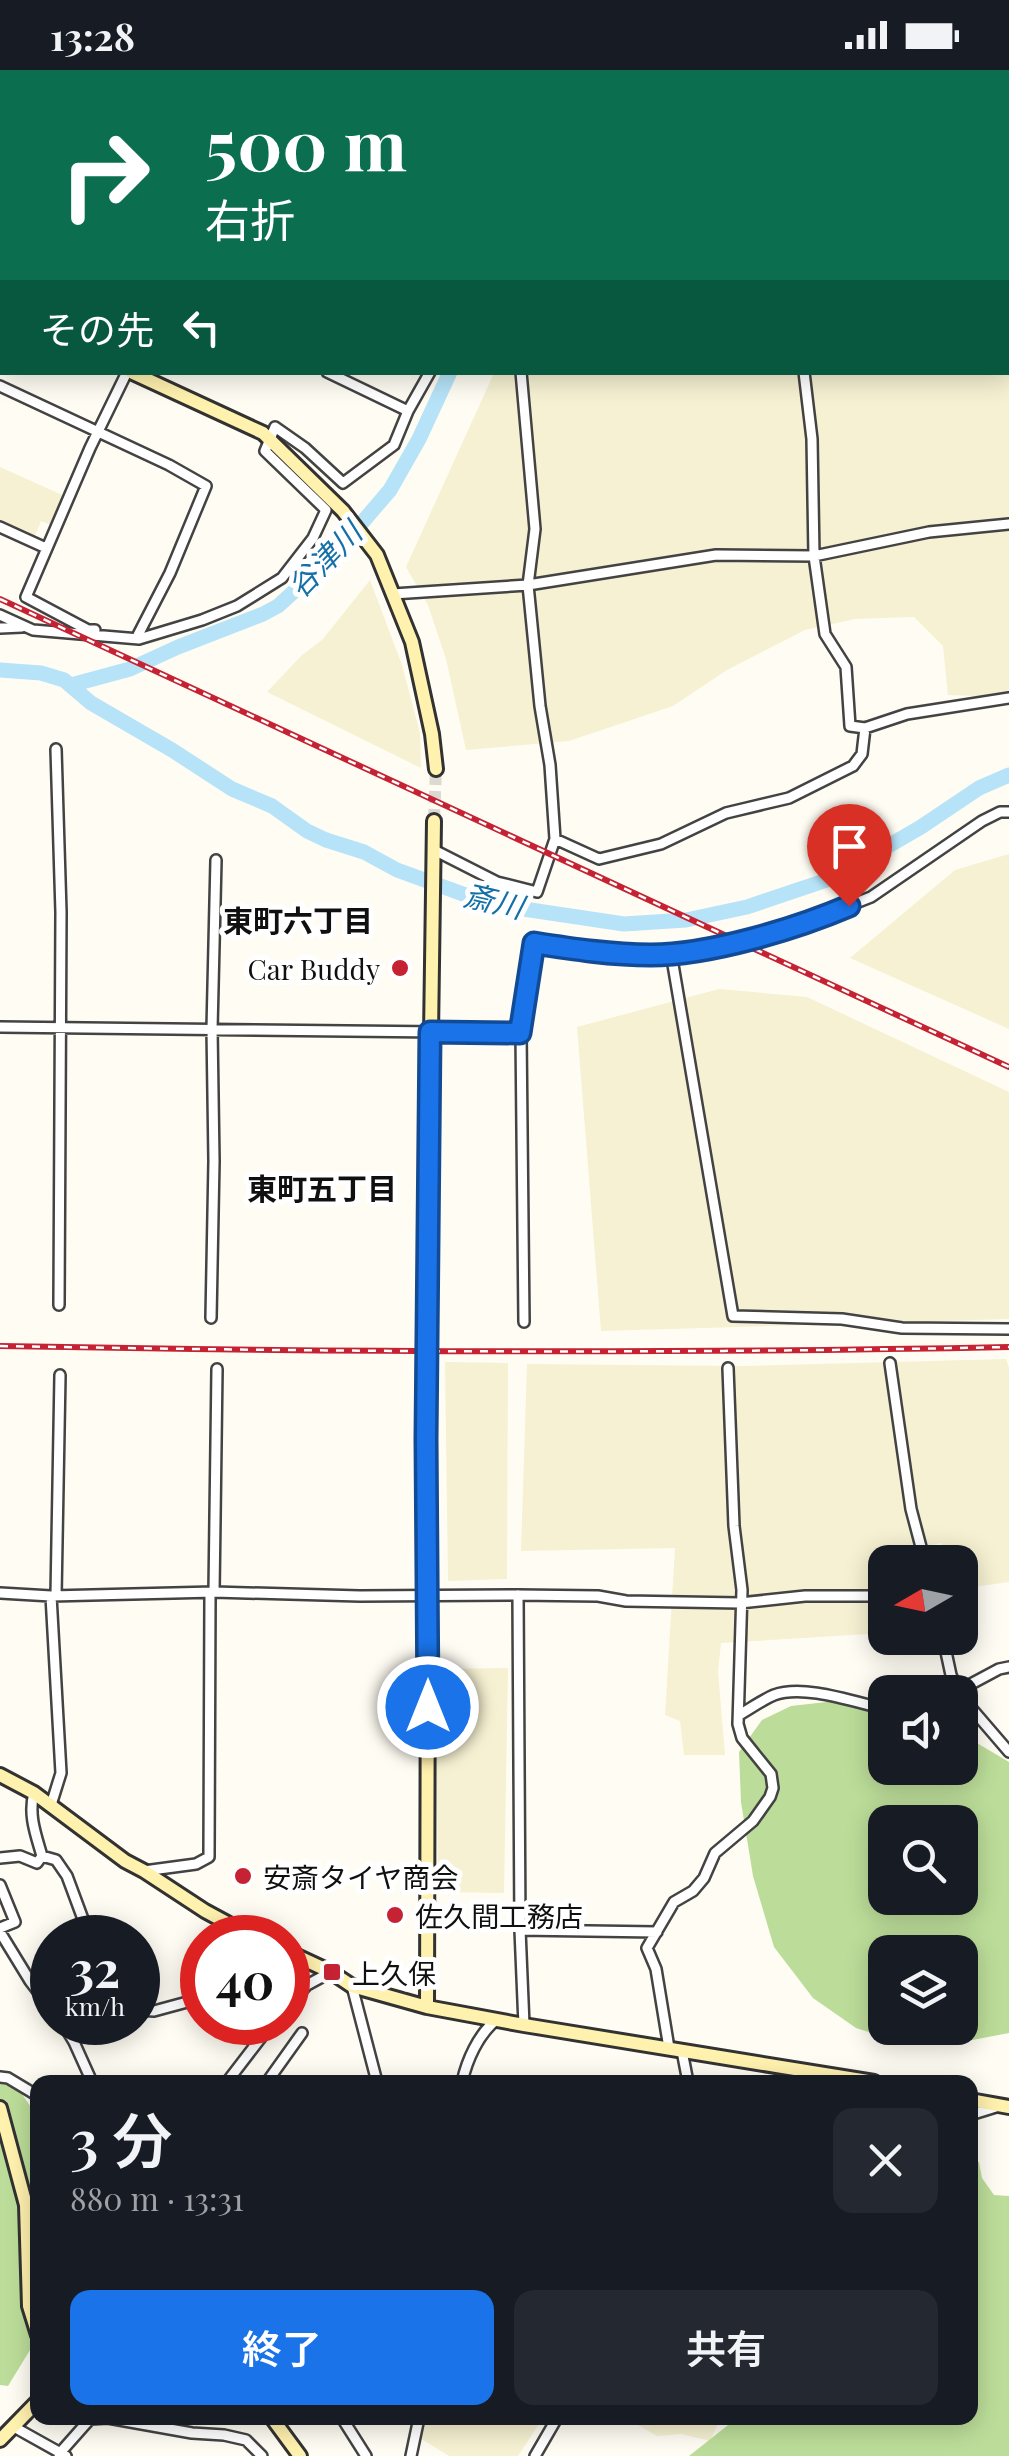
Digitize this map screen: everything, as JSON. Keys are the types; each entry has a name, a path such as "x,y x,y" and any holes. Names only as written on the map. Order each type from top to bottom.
{"street":[{"path":"128,375 26,597 88,630 138,637"},
{"path":"136,375 263,433 343,511 377,555 412,642 436,769"},
{"path":"333,375 408,411"},
{"path":"0,615 33,630 138,637 237,606 282,578 314,538 326,510 265,450 275,428 306,448 343,483 394,445 428,375"},
{"path":"434,853 497,882 537,892 555,839 528,585 536,528 522,375"},
{"path":"804,375 812,439 814,556 825,634 846,668 850,726 865,728 907,714 1009,698"},
{"path":"0,386 206,486 138,637"},
{"path":"392,594 528,585 716,556 814,556 929,532 1009,524"},
{"path":"0,526 46,548"},
{"path":"0,628 25,627"},
{"path":"555,839 599,859 660,844 726,813 789,798 853,766 862,754 865,728"},
{"path":"56,750 61,912 58,1305"},
{"path":"524,1322 520,1033 534,943 671,954 714,947 827,916 870,897 982,821 1009,812"},
{"path":"427,2006 426,1439 434,820"},
{"path":"212,1318 216,860"},
{"path":"671,954 734,1316 842,1319 902,1328 1009,1329"},
{"path":"0,1027 520,1033"},
{"path":"890,1363 921,1545"},
{"path":"685,2075 647,1948 674,1902 704,1878 714,1853 753,1821 773,1788 771,1774 742,1738 738,1715 742,1590 734,1526 728,1368"},
{"path":"144,1870 196,1864 209,1857 217,1369"},
{"path":"51,1805 61,1773 53,1596 60,1375"},
{"path":"0,1593 598,1596 626,1602 740,1603 868,1596"},
{"path":"518,1595 524,2025"},
{"path":"978,1681 1009,1667"},
{"path":"738,1715 774,1695 794,1692 868,1705"},
{"path":"978,1716 1009,1752"},
{"path":"0,1775 34,1792 125,1860 211,1915"},
{"path":"0,1858 20,1856 38,1863 42,1856 32,1824 30,1805 34,1792"},
{"path":"42,1856 56,1860 81,1915"},
{"path":"0,1885 15,1922 0,1930 30,1982"},
{"path":"520,1930 657,1932"},
{"path":"310,1962 352,1986 427,2006 831,2075"},
{"path":"310,1982 331,1972"},
{"path":"352,1986 375,2075"},
{"path":"465,2075 476,2046 496,2020"},
{"path":"75,2045 89,2075"},
{"path":"233,2075 256,2045"},
{"path":"272,2075 294,2045"},
{"path":"0,2076 30,2091"},
{"path":"978,2101 1006,2106"},
{"path":"978,2113 1006,2106"},
{"path":"0,2108 26,2205 30,2309"},
{"path":"0,2440 30,2410"},
{"path":"14,2427 62,2455 85,2425"},
{"path":"167,2425 192,2433 246,2440 262,2456"},
{"path":"277,2425 300,2456"},
{"path":"346,2425 366,2456"},
{"path":"410,2456 417,2425"},
{"path":"534,2456 553,2425"}],"shaded area":[{"path":"493,375 1009,375 1009,697 948,695 943,646 914,617 855,619 805,630 727,670 673,706 569,741 466,750 446,659 428,605 406,567"},
{"path":"0,467 69,498 57,527 41,521 35,536 0,521"},
{"path":"370,580 402,665 420,733 421,768 267,692 323,639"},
{"path":"1009,854 1009,1029 850,958 955,870"},
{"path":"719,989 807,997 1009,1092 1009,1319 601,1331 577,1027"},
{"path":"1006,1359 1009,1582 978,1586 978,1545 868,1545 868,1634 721,1643 718,1671 725,1755 684,1755 680,1721 665,1715 675,1548 521,1551 527,1364 743,1366"},
{"path":"445,1362 508,1363 507,1579 448,1581"},
{"path":"508,1668 504,1893 438,1892 436,1669"},
{"path":"423,2425 538,2425 518,2456 449,2456 420,2438"},
{"path":"638,2425 718,2425 710,2441 681,2434 657,2436"}],"green space":[{"path":"868,1700 868,1785 978,1785 978,1744 1009,1762 1009,2033 978,2039 978,1935 868,1935 868,2032 856,2028 813,1998 774,1947 753,1876 741,1802 739,1752 762,1720 791,1706"},
{"path":"11,2078 30,2106 30,2350 8,2386 0,2385 0,2080"},
{"path":"979,2162 982,2178 994,2195 1009,2196 1009,2456 689,2456 728,2425 978,2425"}],"waterway":[{"name":"谷津川","path":"71,685 130,669 278,606 336,553 390,490 449,375"},
{"name":"斎川","path":"0,670 41,673 64,680 91,703 232,789 272,806 307,831 364,852 397,870 474,898 624,924 686,920 747,907 833,878 979,788 1009,775"}],"tunnel":[{"path":"434,821 436,769"}],"railway":[{"path":"0,599 1009,1067"},
{"path":"0,1346 504,1351 1009,1347"}],"place":[{"name":"Car Buddy","path":"400,968"},
{"name":"安斎タイヤ商会","path":"243,1876"},
{"name":"佐久間工務店","path":"395,1915"},
{"name":"上久保","path":"332,1972"}],"district":[{"name":"東町六丁目","path":"298,920"},
{"name":"東町五丁目","path":"322,1188"}],"route":[{"path":"428,1707 430,1032 520,1033 534,943 671,954 797,926 849,906"}]}
